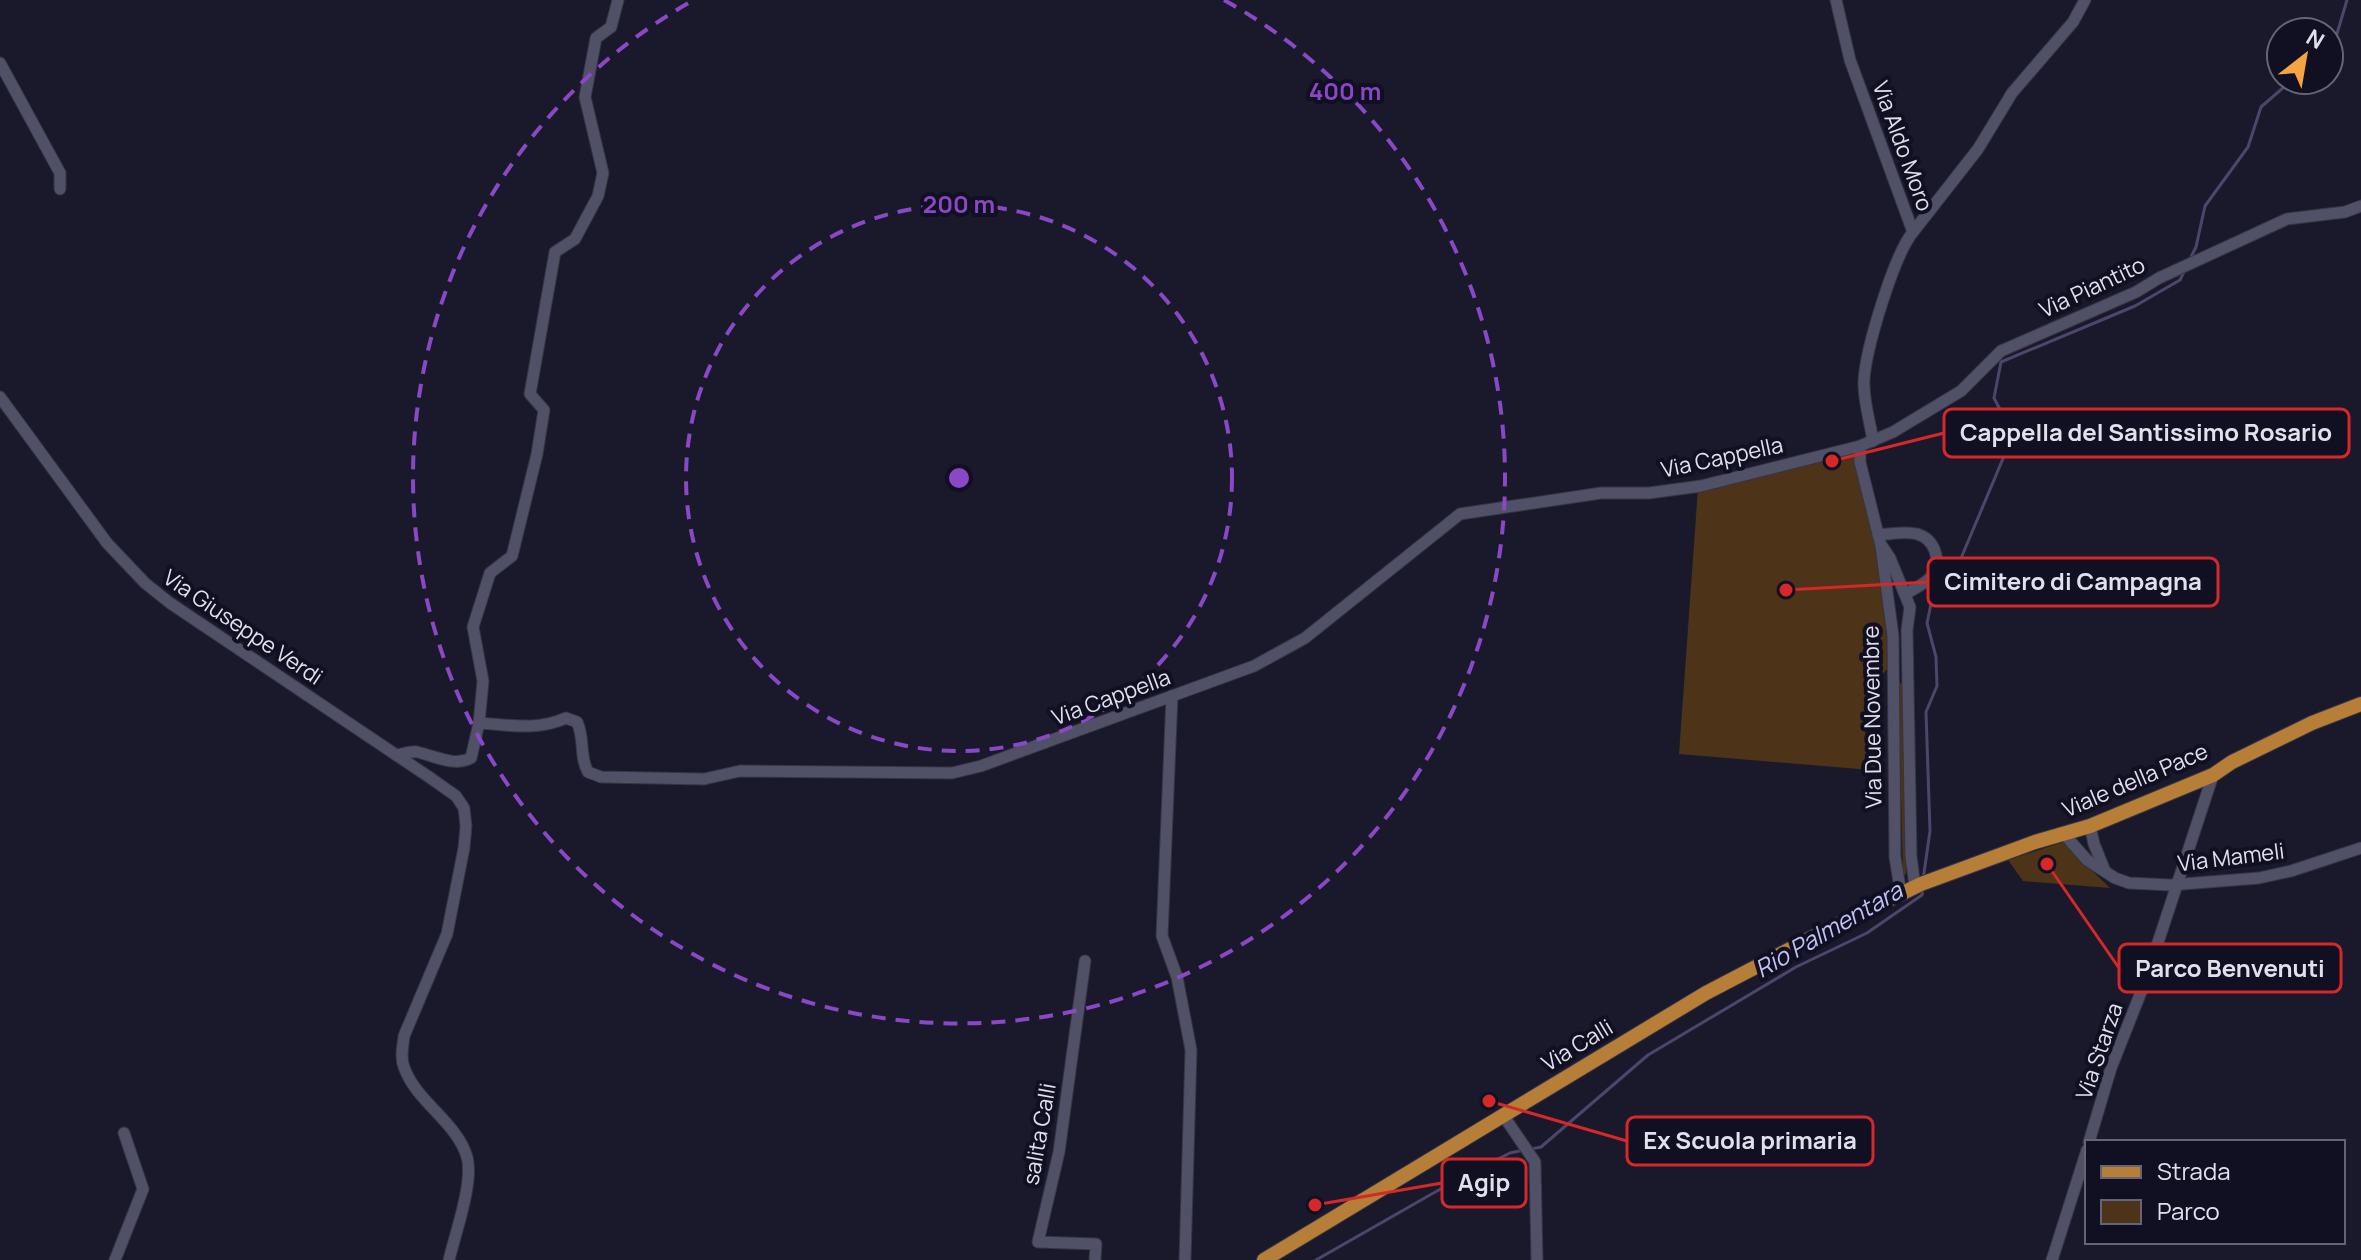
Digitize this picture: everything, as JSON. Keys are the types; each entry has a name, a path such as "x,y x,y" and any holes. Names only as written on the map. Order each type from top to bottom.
{"main road":[{"name":"Viale della Pace","path":"1918,885 2090,826 2213,775 2232,762 2312,723 2361,704"},
{"name":"Via Calli","path":"1264,1260 1706,993 1918,885"}],"street":[{"path":"396,755 414,751 436,759 464,762 471,758 479,723 483,681 473,627 490,573 512,556 537,454 544,410 530,394 555,252 575,239 598,196 603,173 585,97 596,38 611,27 618,0"},
{"name":"Via Aldo Moro","path":"1836,0 1850,60 1913,232 1889,281 1866,367 1864,383 1873,441"},
{"path":"1913,232 1978,149 2012,93 2073,22 2085,0"},
{"path":"0,63 60,173 60,189"},
{"name":"Via Piantito","path":"1860,446 1961,391 2001,351 2136,292 2159,278 2287,219 2345,212 2361,206"},
{"name":"Via Giuseppe Verdi","path":"0,397 107,543 145,583 456,796 464,808 466,826 447,934 404,1036 402,1054 403,1066 412,1081 460,1142 468,1160 467,1184 449,1260"},
{"name":"Via Cappella","path":"479,723 534,727 548,726 566,718 577,722 581,731 582,762 588,772 601,777 704,779 740,771 952,773 981,766 1254,666 1305,638 1460,514 1601,493 1649,493 1701,486 1860,446"},
{"name":"Via Due Novembre","path":"1860,446 1860,462 1880,540 1894,649 1895,857 1901,894"},
{"path":"1880,540 1915,534 1930,543 1935,551 1937,559 1931,577 1905,594"},
{"name":"Via Due Novembre","path":"1880,540 1910,607 1907,630 1911,856 1918,885"},
{"path":"1172,696 1162,936 1177,977 1191,1050 1185,1260"},
{"name":"Via Starza","path":"2090,1140 2111,1068 2145,982 2213,775"},
{"path":"2090,826 2105,872"},
{"name":"Via Mameli","path":"2064,834 2087,860 2129,883 2179,884 2259,878 2361,848"},
{"name":"salita Calli","path":"1085,961 1059,1152 1038,1242 1096,1244 1095,1260"},
{"path":"1503,1115 1535,1162 1537,1260"},
{"path":"115,1260 143,1189 124,1133"},
{"path":"2052,1260 2085,1156"}],"green space":[{"path":"1854,449 1874,540 1890,654 1888,668 1868,692 1865,733 1883,771 1679,754 1698,488"},
{"path":"1900,683 1904,684 1906,875 1903,874"},
{"path":"2063,842 2110,888 2023,881 2008,860"}],"waterway":[{"name":"Rio Palmentara","path":"2342,16 2347,0"},
{"name":"Rio Palmentara","path":"2190,259 2196,247 2205,206 2248,147 2261,107 2274,96"},
{"name":"Rio Palmentara","path":"1923,880 1930,831 1926,712 1937,686 1936,657 1927,623 1931,604 1954,584 1959,563 2010,442 2005,419 1994,398 2001,362 2135,306 2180,280 2185,270"},
{"name":"Rio Palmentara","path":"1531,1149 1541,1147 1648,1055 1796,967 1867,933 1922,895 1923,887"},
{"name":"Rio Palmentara","path":"1316,1260 1458,1179 1510,1153 1524,1150"}],"place":[{"name":"Cappella del Santissimo Rosario","path":"1832,461"},
{"name":"Cimitero di Campagna","path":"1786,590"},
{"name":"Parco Benvenuti","path":"2047,864"},
{"name":"Ex Scuola primaria","path":"1489,1101"},
{"name":"Agip","path":"1315,1205"}]}
